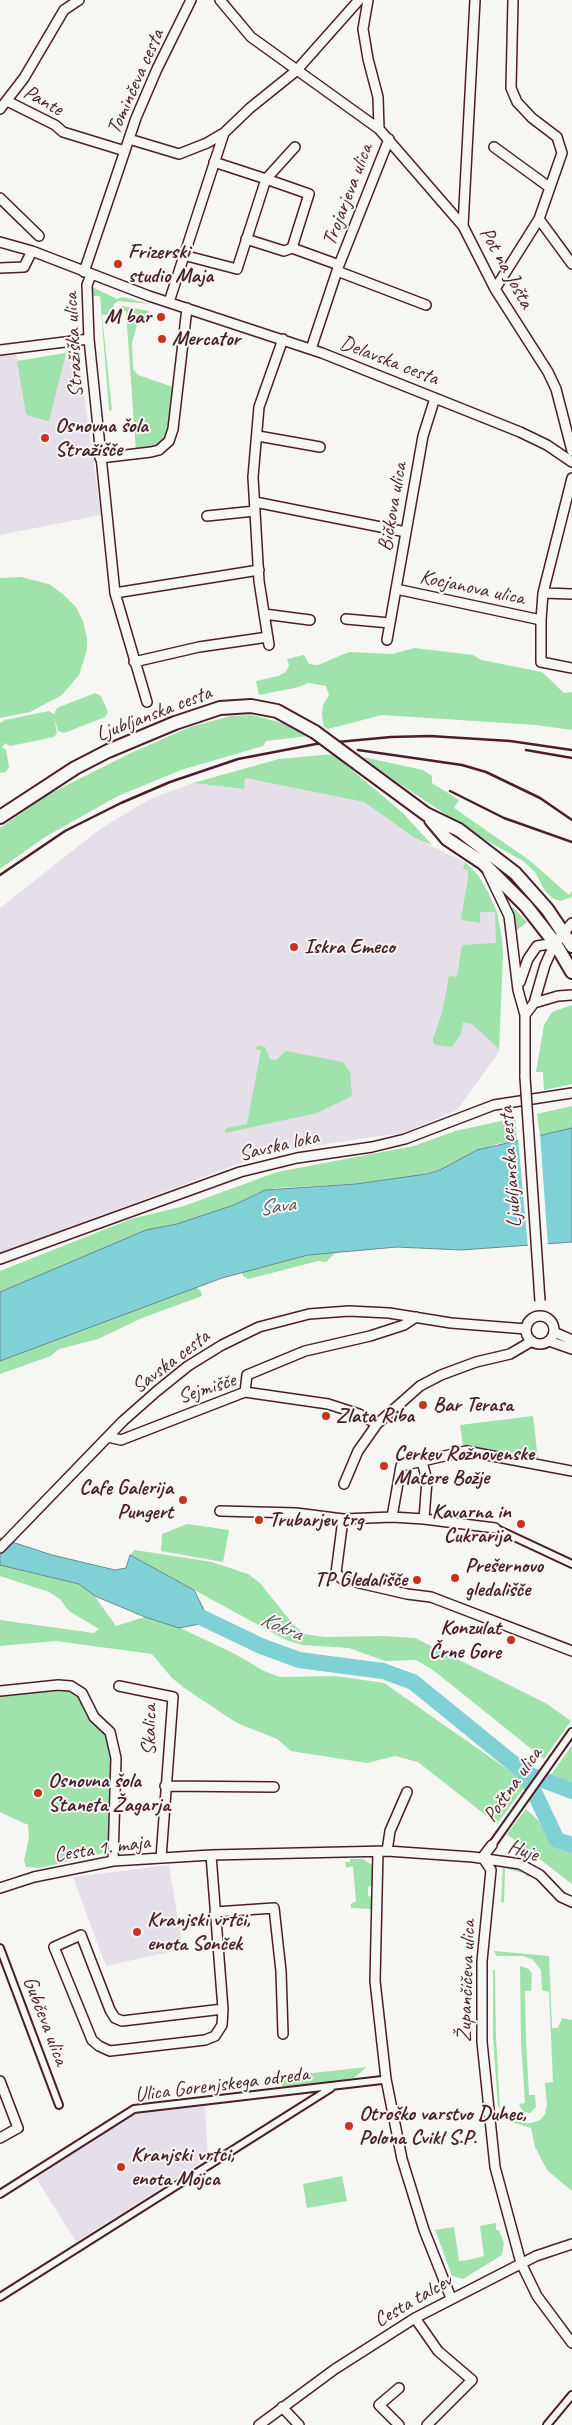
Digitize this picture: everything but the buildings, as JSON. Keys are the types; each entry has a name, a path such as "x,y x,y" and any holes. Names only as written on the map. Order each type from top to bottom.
{"main road":[{"name":"Ljubljanska cesta","path":"0,817 74,768 108,751 175,723 220,708 251,706 277,711 316,732 426,814 459,830 515,873 547,909 572,946"},
{"name":"Ljubljanska cesta","path":"426,814 447,839 483,863"},
{"path":"483,863 526,906 555,943 572,972"}],"street":[{"name":"Pante","path":"0,109 51,35 64,10 79,0"},
{"name":"Tominčeva cesta","path":"88,273 129,139 150,84 191,0"},
{"path":"220,0 251,37 379,129"},
{"path":"129,139 179,154 194,149 224,133 250,108 296,71 359,0"},
{"name":"Trojarjeva ulica","path":"368,0 363,29 368,59 378,97 379,129 463,226"},
{"name":"Pot na Jošta","path":"475,0 463,226 494,289 548,372 556,389 572,450"},
{"path":"494,289 539,218 562,153 557,137 527,113 518,102 511,88 513,0"},
{"name":"Pante","path":"7,101 55,126 62,132"},
{"name":"Tominčeva cesta","path":"62,132 125,151"},
{"path":"169,302 224,133"},
{"name":"Trojarjeva ulica","path":"311,349 338,268 389,139"},
{"path":"183,255 237,269 266,179 296,147"},
{"path":"494,147 550,187"},
{"path":"214,162 266,179"},
{"name":"Trojarjeva ulica","path":"266,179 309,194 292,248"},
{"path":"0,198 39,236"},
{"path":"539,218 572,264"},
{"name":"Trojarjeva ulica","path":"246,240 284,251 292,248 426,305"},
{"name":"Delavska cesta","path":"0,242 32,251 169,302 311,349 529,436 562,453 572,462"},
{"path":"0,268 24,268 32,251"},
{"name":"Stražiška ulica","path":"88,273 89,339 115,593 147,702"},
{"path":"100,458 126,456 159,450 169,441 173,429 187,308"},
{"path":"0,350 89,339"},
{"path":"134,662 199,647 269,641 259,570 253,477 259,407 283,340"},
{"name":"Bičkova ulica","path":"387,640 423,436 435,398"},
{"path":"258,436 320,447"},
{"name":"Kocjanova ulica","path":"572,478 543,593 541,620 541,662 572,668"},
{"path":"207,516 255,506 406,532"},
{"path":"115,593 259,570"},
{"name":"Kocjanova ulica","path":"396,589 541,620"},
{"name":"Kocjanova ulica","path":"543,593 572,594"},
{"path":"264,614 310,620"},
{"path":"346,619 390,623"},
{"name":"Ljubljanska cesta","path":"483,863 504,902 509,916 518,990 524,1015 525,1077 541,1316"},
{"path":"524,1015 534,1003 545,965 555,943 572,922"},
{"path":"518,990 521,976 537,946 555,943"},
{"path":"534,1003 558,996 572,995"},
{"name":"Savska loka","path":"0,1259 240,1172 297,1158 405,1139 494,1105 572,1094"},
{"name":"Savska cesta","path":"0,1548 136,1409 188,1366 222,1345 259,1327 285,1319 327,1312 389,1313 451,1324 526,1329"},
{"path":"541,1316 550,1319 554,1332 570,1344 549,1341 541,1344 532,1341 526,1329 529,1320 541,1316"},
{"path":"244,1392 247,1375 305,1351 379,1334 404,1325 416,1317"},
{"path":"549,1341 554,1332"},
{"path":"344,1484 358,1451 377,1424 427,1382 476,1362 510,1354 532,1341"},
{"name":"Sejmišče","path":"108,1437 120,1440 244,1392 328,1404 359,1414 377,1424"},
{"path":"392,1517 401,1466 466,1451 572,1471"},
{"path":"422,1462 427,1480 424,1519"},
{"path":"220,1511 296,1513 343,1519 392,1517 492,1527 572,1564"},
{"path":"343,1519 336,1573 342,1579 407,1594 431,1597 572,1651"},
{"name":"Skalica","path":"0,1691 58,1685 71,1686 82,1693 94,1717 110,1732 116,1758 113,1861"},
{"name":"Skalica","path":"118,1686 173,1697 161,1858"},
{"name":"Poštna ulica","path":"482,1858 572,1732"},
{"name":"Skalica","path":"165,1786 274,1787"},
{"path":"407,1792 382,1851 376,1980 386,2079 405,2168 424,2230 451,2298"},
{"path":"382,1851 482,1858"},
{"name":"Cesta 1. maja","path":"0,1888 34,1877 113,1861 212,1855 382,1851"},
{"path":"212,1855 223,2010 222,2025 214,2036 205,2040 110,2050 99,2046 92,2040 54,1947 81,1935 110,2010 115,2018 122,2021 223,2010"},
{"name":"Huje","path":"482,1858 505,1861 530,1869 540,1875 561,1897 572,1902"},
{"name":"Župančičeva ulica","path":"482,1858 491,1870 482,1962 482,2042 486,2103 495,2167 521,2263 537,2296 572,2343"},
{"path":"215,1912 274,1908 281,1972 282,2034"},
{"name":"Gubčeva ulica","path":"0,1948 59,2105"},
{"name":"Ulica Gorenjskega odreda","path":"0,2194 134,2109 382,2080"},
{"path":"0,2081 18,2128 0,2138"},
{"path":"0,2297 332,2087"},
{"name":"Cesta talcev","path":"259,2425 335,2369 415,2318 521,2263 572,2244"},
{"path":"415,2318 438,2351 472,2380 427,2425"},
{"path":"398,2388 379,2405 399,2425"},
{"path":"547,2425 572,2395"},
{"path":"282,2407 299,2425"}],"shaded area":[{"name":"Osnovna šola Stražišče","path":"78,351 101,515 0,535 0,356 16,354 18,361"},
{"path":"245,778 364,802 415,838 465,862 478,875 497,912 501,933 503,952 499,1052 457,1110 403,1133 270,1152 0,1253 0,908 100,829 150,799 193,783 243,789"},
{"name":"Kranjski vrtci, enota Sonček","path":"169,1865 183,1949 106,1966 73,1877"},
{"name":"Kranjski vrtci, enota Mojca","path":"205,2105 208,2158 76,2242 35,2176 136,2113"}],"green space":[{"path":"92,287 117,299 122,297 150,304 118,301 114,304 112,314 102,315 112,410 109,411 100,296 91,296"},
{"path":"122,306 149,311 147,323 138,321 132,343 133,369 138,375 173,387 169,429 166,438 160,445 136,452 126,311 120,310"},
{"path":"66,353 49,421 29,416 26,414 17,361"},
{"path":"21,577 49,584 76,607 83,621 87,638 87,650 79,675 62,695 30,712 0,718 0,578"},
{"path":"415,648 473,655 481,660 542,672 564,693 572,692 572,730 536,725 382,715 328,729 324,727 322,715 323,705 329,695 326,686 308,683 299,687 259,695 256,681 278,676 286,672 289,665 287,659 304,655 309,664 318,665 349,652 392,654"},
{"path":"95,693 101,696 108,712 105,717 64,733 58,731 54,717 57,733 54,737 10,746 5,743 2,747 6,750 9,767 6,772 0,773 0,723 5,720 49,711 54,714 57,708"},
{"path":"252,715 282,723 308,736 266,741 263,746 181,770 118,796 45,837 0,869 0,828 51,793 131,753 190,727 231,716"},
{"path":"333,754 403,813 432,845 415,838 364,802 245,778 244,789 193,783 279,759"},
{"path":"363,757 423,770 432,776 432,783 459,800 454,808 529,860 569,895 572,891 572,897 560,901 552,898 545,891 535,872 523,861 482,838 395,781"},
{"path":"465,862 478,875 488,892 497,912 501,933 503,952 499,1049 472,1024 463,1022 461,1034 452,1047 433,1043 442,1013 449,976 457,977 462,945 496,943 495,912 480,912 480,923 462,920 461,918 468,879 468,870 463,869"},
{"path":"513,907 527,922 517,930 510,909"},
{"path":"572,1005 572,1084 544,1090 543,1072 536,1072 544,1025 552,1012"},
{"path":"257,1045 265,1047 270,1059 276,1060 286,1051 343,1062 350,1072 352,1096 317,1113 225,1133 226,1128 247,1124 261,1050 256,1049"},
{"path":"572,1106 572,1128 540,1136 537,1114"},
{"path":"515,1118 517,1141 496,1144 439,1170 413,1177 356,1184 275,1188 257,1193 234,1205 177,1224 146,1230 0,1292 0,1271 131,1219 184,1206 277,1172 414,1146 455,1131"},
{"path":"336,1252 326,1262 318,1261 248,1279 243,1276 242,1272 308,1255"},
{"path":"195,1287 201,1291 202,1296 142,1318 98,1339 59,1349 51,1356 0,1374 0,1361"},
{"path":"533,1416 538,1460 465,1449 463,1445 460,1425"},
{"path":"187,1524 229,1530 223,1562 161,1551 162,1534"},
{"path":"135,1550 212,1562 248,1574 260,1583 292,1623 304,1634 325,1637 383,1636 415,1638 547,1704 571,1721 544,1759 433,1670 416,1660 385,1661 349,1648 302,1645 286,1640 130,1555"},
{"path":"0,1565 79,1584 91,1591 116,1626 145,1617 170,1623 233,1653 264,1671 280,1677 335,1676 384,1683 527,1783 497,1824 418,1762 395,1756 367,1763 291,1751 277,1739 237,1723 183,1687 171,1677 152,1654 56,1641 0,1646 0,1620 94,1633 99,1629 69,1611 60,1599 49,1592 0,1576"},
{"path":"63,1688 81,1698 86,1716 108,1734 111,1744 108,1852 40,1868 26,1867 24,1860 29,1838 28,1825 0,1812 0,1694"},
{"path":"572,1745 572,1791 551,1775"},
{"path":"526,1809 557,1838 572,1842 572,1884 507,1834"},
{"path":"350,1859 363,1859 372,1865 372,1884 368,1887 368,1896 372,1897 371,1909 351,1908 351,1904 356,1901 353,1866 346,1868 345,1862 350,1862"},
{"path":"503,1864 537,1877 526,1876 526,1874 505,1868 504,1903 501,1902"},
{"path":"494,1951 549,1956 552,2028 558,2028 562,2018 572,2020 572,2191 547,2170 535,2147 531,2128 499,2118 499,2116 514,2118 523,2123 540,2120 545,2114 547,2105 545,2083 553,2082 549,1992 542,1990 541,1970 532,1959 523,1956 496,1956"},
{"path":"520,1966 529,1969 532,1974 531,1991 525,1991 529,2095 535,2095 536,2107 530,2113 523,2112 519,2104 525,2103 521,2042"},
{"path":"493,1970 495,1970 500,2107 498,2107 493,2038"},
{"path":"367,2067 354,2078 283,2087 276,2077"},
{"path":"342,2176 347,2201 307,2208 303,2184"},
{"path":"496,2223 496,2230 499,2230 504,2243 502,2255 463,2279 452,2276 435,2230 454,2227 459,2261 468,2260 484,2256 480,2226"}],"water":[{"name":"Sava","path":"572,1128 572,1242 461,1250 397,1247 308,1255 222,1278 0,1361 0,1292 146,1230 177,1224 234,1205 265,1190 356,1184 427,1174 440,1170 477,1150"},
{"path":"0,1538 52,1555 115,1570 126,1568 130,1555 194,1590 210,1622 179,1628 145,1617 95,1596 79,1584 0,1565"}],"pier":[{"path":"540,1134 548,1246 528,1248 518,1138"}],"waterway":[{"name":"Kokra","path":"190,1612 261,1646 299,1660 383,1671 413,1682 525,1773 572,1791"},
{"name":"Kokra","path":"525,1773 557,1840 572,1845"}],"railway":[{"path":"0,875 65,831 121,803 170,782 238,759 316,744 391,737 430,736 510,741 572,750"},
{"path":"358,750 462,765 486,772 540,798 572,820"},
{"path":"526,750 572,758"},
{"path":"450,791 504,818 572,842"}],"place":[{"name":"Frizerski studio Maja","path":"118,264"},
{"name":"M bar","path":"161,317"},
{"name":"Mercator","path":"162,339"},
{"name":"Osnovna šola Stražišče","path":"45,438"},
{"name":"Iskra Emeco","path":"294,947"},
{"name":"Bar Terasa","path":"423,1405"},
{"name":"Zlata Riba","path":"326,1416"},
{"name":"Cerkev Rožnovenske Matere Božje","path":"384,1466"},
{"name":"Cafe Galerija Pungert","path":"183,1500"},
{"name":"Trubarjev trg","path":"259,1520"},
{"name":"Kavarna in Cukrarija","path":"521,1524"},
{"name":"Prešernovo gledališče","path":"455,1578"},
{"name":"TP Gledališče","path":"417,1580"},
{"name":"Konzulat Črne Gore","path":"511,1640"},
{"name":"Osnovna šola Staneta Žagarja","path":"38,1793"},
{"name":"Kranjski vrtci, enota Sonček","path":"137,1932"},
{"name":"Otroško varstvo Duhec, Polona Cvikl S.P.","path":"349,2126"},
{"name":"Kranjski vrtci, enota Mojca","path":"121,2167"}]}
